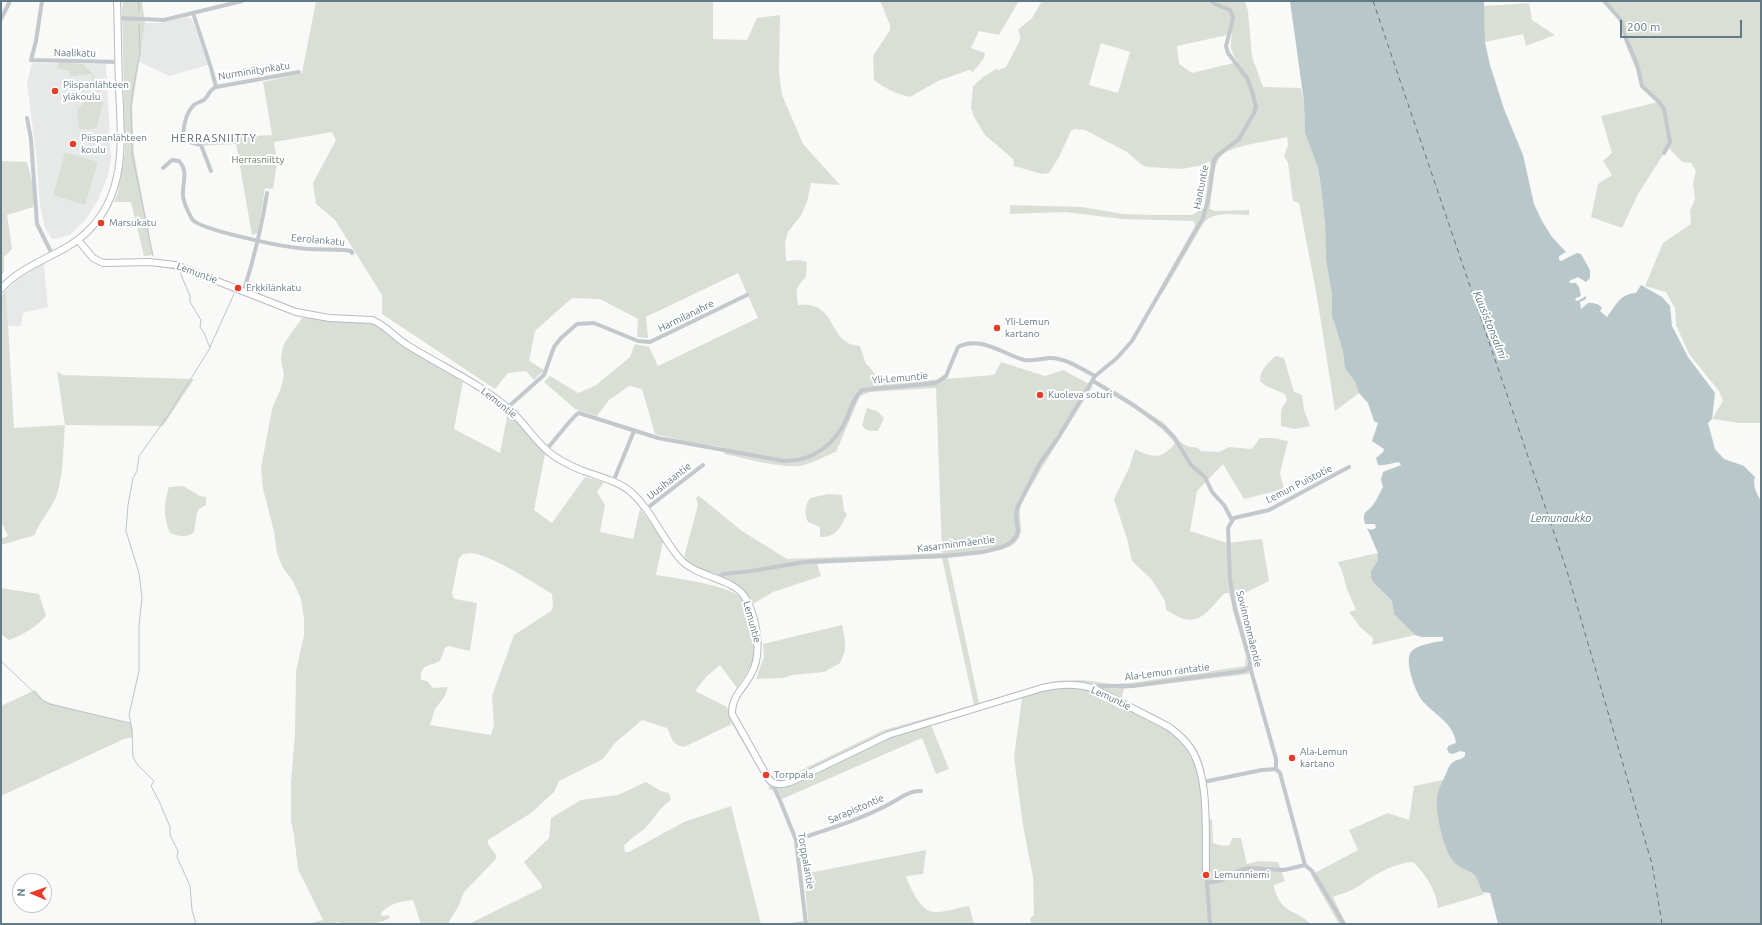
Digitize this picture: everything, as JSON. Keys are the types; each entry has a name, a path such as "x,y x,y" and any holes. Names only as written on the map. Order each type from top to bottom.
{"street":[{"path":"1,19 10,1"},
{"name":"Naalikatu","path":"42,1 36,41 31,60 119,62"},
{"path":"1,289 8,281 21,271 78,240 101,216 115,189 121,159 117,1"},
{"path":"118,18 157,20 194,13 242,1"},
{"name":"Hantuntie","path":"1094,379 1117,358 1132,341 1203,218 1209,196 1214,160 1218,155 1239,139 1256,107 1252,90 1247,78 1232,59 1226,46 1233,17 1230,10 1215,4 1212,1"},
{"path":"1604,1 1621,20 1626,39 1637,64 1642,86 1659,102 1664,109 1670,142 1664,153"},
{"name":"Nurminiitynkatu","path":"194,13 212,68 216,87 299,72"},
{"path":"211,171 201,144 185,141 183,137 185,123 194,104 204,100 210,91 216,87"},
{"path":"27,118 31,139 37,224 52,254"},
{"name":"Eerolankatu","path":"164,168 172,160 179,161 181,164 185,176 184,198 194,221 217,230 296,248 344,250 351,251 352,253"},
{"path":"244,290 257,240 260,234 267,193"},
{"name":"Lemuntie","path":"78,240 94,258 104,263 149,262 176,265 307,314 329,318 372,320 380,323 406,344 444,366 507,408 522,422 546,450 568,465 613,482 632,492 683,562 697,572 714,578 741,592 746,598 752,615 758,642 758,656 751,675 732,702 732,714 770,781 778,784 791,782 876,740 902,730 1042,688 1065,684 1085,686 1095,689 1160,722 1179,734 1192,750 1203,782 1206,870 1210,924"},
{"name":"Harmilanahre","path":"507,408 544,375 554,347 561,338 577,324 594,323 638,341 650,342 748,296"},
{"name":"Yli-Lemuntie","path":"546,450 558,438 574,416 579,413 583,413 634,431 692,445 794,461 813,456 829,444 843,428 855,399 862,390 936,383 946,376 954,353 958,347 964,344 977,343 987,345 1024,360 1031,361 1049,358 1063,360 1094,379"},
{"path":"1094,379 1164,427 1174,437 1191,465 1205,477 1212,492 1224,505 1232,520"},
{"name":"Kasarminmäentie","path":"714,578 724,574 804,562 944,556 983,552 1002,547 1010,543 1016,537 1018,531 1016,515 1017,508 1031,478 1094,379"},
{"path":"613,482 634,431"},
{"name":"Uusihaantie","path":"646,510 703,465"},
{"name":"Lemun Puistotie","path":"1232,520 1238,516 1269,510 1350,467"},
{"name":"Sovinnonmäentie","path":"1232,520 1228,528 1231,593 1248,652 1250,667 1270,733 1276,759 1276,769 1280,773 1305,865"},
{"name":"Ala-Lemun rantatie","path":"1085,686 1132,686 1244,671 1250,667"},
{"path":"1203,782 1262,770 1276,769"},
{"name":"Torppalantie","path":"770,781 779,798 796,840 806,924"},
{"name":"Sarapistontie","path":"796,840 853,821 888,805 914,790 921,791"},
{"path":"1207,883 1222,880 1238,871 1248,868 1284,870 1305,865 1312,871 1344,924"}],"shaded area":[{"path":"188,17 192,19 208,65 169,76 138,61 145,23 159,23"},
{"name":"Piispanlähteen koulu","path":"32,63 106,64 111,159 108,176 98,200 86,219 70,235 55,239 52,239 45,228 40,206 37,162 27,83"},
{"path":"45,262 44,268 48,307 23,313 21,326 8,326 6,291 18,279"}],"green space":[{"path":"123,1 142,1 145,23 132,107 134,154 153,255 144,256 131,202 114,202 118,193 125,152"},
{"name":"Herrasniitty","path":"316,1 713,1 713,39 747,40 757,18 780,15 779,72 782,95 803,144 840,185 811,183 807,202 801,215 788,232 785,242 786,261 799,260 807,262 806,277 797,289 798,305 809,305 818,308 829,318 842,338 849,344 860,346 866,364 870,367 881,384 994,375 1001,362 1045,376 1063,370 1093,386 1022,503 1020,508 1021,533 1015,543 993,552 948,558 979,703 1055,681 1083,680 1113,684 1131,683 1245,666 1246,657 1229,593 1225,593 1207,612 1197,619 1184,619 1166,610 1165,601 1152,580 1132,561 1127,539 1114,499 1129,468 1135,449 1152,456 1157,456 1166,452 1175,443 1153,422 1112,394 1114,390 1164,423 1180,442 1187,446 1198,448 1201,451 1219,452 1229,447 1252,449 1260,438 1273,438 1288,441 1280,473 1284,489 1244,499 1223,464 1197,491 1190,531 1227,543 1262,539 1269,581 1235,598 1252,660 1257,665 1248,674 1124,689 1122,696 1126,701 1160,717 1171,724 1190,740 1197,750 1204,769 1207,791 1208,820 1212,819 1213,843 1223,846 1230,845 1232,838 1241,838 1247,864 1259,861 1278,862 1285,881 1274,885 1279,900 1284,906 1304,918 1310,924 1031,924 1030,918 1034,915 1033,877 1023,826 1014,757 1022,698 931,725 949,769 936,774 922,738 782,799 777,789 769,790 769,786 732,724 737,719 771,776 778,780 884,730 974,705 942,558 817,564 821,576 773,592 753,604 747,595 739,588 730,582 700,570 684,557 698,505 696,498 699,496 742,531 787,559 942,553 936,388 870,392 860,396 836,452 808,464 786,466 753,461 724,454 723,447 693,443 655,434 642,389 629,386 609,400 597,416 575,409 544,382 550,376 578,393 595,386 630,357 635,344 649,347 658,366 758,318 738,273 646,317 648,338 637,337 638,319 600,299 572,298 535,331 529,361 544,370 534,380 526,371 508,373 495,389 382,314 382,295 335,220 316,204 313,183 336,140 332,132 274,142 277,163 273,189 265,188 258,233 252,235 236,144 196,146 196,139 272,135 263,82 302,73"},
{"path":"880,1 1019,1 999,35 979,31 971,48 985,53 984,58 973,72 969,70 938,81 910,97 891,91 874,80 873,56 890,30 890,25"},
{"path":"1042,1 1245,1 1248,11 1252,57 1263,87 1301,88 1304,102 1305,133 1318,168 1321,187 1325,224 1326,260 1332,295 1334,324 1343,352 1344,361 1359,393 1335,411 1317,297 1299,203 1293,201 1288,163 1284,156 1288,145 1287,137 1243,146 1222,155 1214,172 1210,209 1215,211 1249,210 1249,215 1219,215 1214,216 1204,222 1162,294 1158,292 1195,226 1194,221 1122,219 1066,212 1010,214 1010,205 1082,207 1123,214 1192,215 1204,208 1210,161 1203,165 1182,169 1148,167 1142,165 1127,152 1085,130 1074,129 1071,131 1059,157 1049,173 1042,174 1014,166 1013,159 985,135 974,117 971,108 973,86 983,77 996,69 999,70 1006,67 1020,40 1018,30 1032,18","holes":["1232,34 1231,49 1238,62 1192,73 1179,64 1177,46","1101,43 1130,52 1118,93 1089,85"]},
{"path":"1604,1 1761,1 1761,423 1740,423 1712,419 1723,401 1719,391 1689,354 1676,325 1675,308 1666,292 1645,286 1663,243 1691,224 1690,211 1695,199 1693,183 1696,171 1691,163 1682,162 1668,147 1638,194 1622,228 1591,217 1598,184 1612,175 1603,161 1612,153 1601,116 1658,102 1645,89 1638,67 1635,67 1624,40 1626,39 1623,25"},
{"path":"1529,3 1532,20 1555,35 1526,46 1523,34 1485,42 1484,6"},
{"path":"59,62 83,64 93,74 94,84 91,85 91,83 93,83 91,74 88,74 87,76 79,74 79,76 70,76 69,71 57,68"},
{"path":"93,93 103,103 97,126 94,129 79,129 77,110"},
{"path":"65,152 98,162 85,205 53,195"},
{"path":"1,161 27,162 35,193 33,207 7,215 12,249 4,257 4,272 1,276"},
{"path":"6,291 14,428 65,425 62,471 59,489 54,501 38,527 35,535 1,545 1,539 8,536 1,521 1,296"},
{"path":"302,318 373,324 463,382 454,429 500,453 508,412 545,454 534,510 552,523 585,477 604,482 597,492 605,505 600,532 633,539 640,509 656,529 663,541 656,575 688,580 726,589 735,593 741,598 748,611 753,637 754,653 751,665 737,688 720,665 707,676 695,691 727,707 732,724 684,747 675,743 667,728 642,720 615,743 603,759 559,781 554,792 531,813 488,840 488,844 496,855 496,859 464,892 459,905 448,924 421,924 413,900 400,902 388,907 381,913 382,916 388,915 390,917 387,920 376,923 342,924 339,922 329,924 307,924 323,920 298,869 291,821 291,783 295,732 296,671 304,635 304,618 301,599 293,581 283,568 277,553 274,531 263,489 261,468 272,409 281,388 284,375 281,360 282,350 285,342","holes":["470,553 489,558 512,570 552,594 553,607 551,611 514,635 492,696 494,725 491,735 430,725 435,709 445,696 448,687 433,688 427,681 421,680 423,669 428,665 440,661 445,648 448,646 470,651 477,603 455,599 452,593 459,558 463,554"]},
{"path":"1276,356 1284,358 1294,392 1302,395 1304,410 1310,426 1295,429 1281,426 1281,410 1287,400 1285,394 1266,386 1260,381 1261,373"},
{"path":"57,371 62,375 194,379 163,426 65,425"},
{"path":"867,408 877,411 884,418 878,431 867,430 862,425"},
{"path":"183,486 200,496 206,497 206,505 199,509 197,513 194,532 188,536 170,533 165,516 166,498 169,487"},
{"path":"828,494 842,495 844,511 847,514 840,527 834,534 826,537 820,537 820,527 808,522 806,507 810,498"},
{"path":"1378,553 1378,560 1371,571 1380,589 1392,601 1394,614 1415,635 1372,645 1373,638 1360,627 1349,612 1356,610 1338,562"},
{"path":"1,588 39,594 46,616 29,630 9,640 1,634"},
{"path":"842,625 845,640 845,651 840,663 824,672 792,675 783,678 756,679 764,657 763,644"},
{"path":"35,690 43,700 50,703 132,724 133,737 124,739 1,796 1,706"},
{"path":"1443,780 1437,795 1437,804 1445,843 1453,859 1462,868 1475,876 1482,892 1485,894 1438,908 1433,889 1426,877 1413,862 1406,863 1384,870 1356,888 1333,897 1346,924 1339,924 1311,875 1358,850 1349,830 1388,813 1409,820 1414,786"},
{"path":"646,782 661,791 669,793 671,800 663,806 643,830 624,846 625,852 629,852 684,822 731,806 761,924 469,924 542,888 541,884 524,862 549,838 551,818 581,800 618,795"},
{"path":"926,850 923,874 906,876 916,898 924,908 934,912 942,912 969,906 974,924 784,924 808,920 804,874"}],"water":[{"name":"Lemunaukko","path":"1290,1 1484,1 1485,42 1490,65 1504,109 1523,155 1534,204 1552,237 1566,252 1559,256 1559,260 1561,261 1577,253 1581,254 1590,270 1590,278 1586,282 1578,277 1569,281 1570,283 1576,283 1579,287 1581,296 1575,300 1578,301 1586,296 1586,299 1580,302 1581,309 1588,303 1596,304 1602,308 1600,311 1607,317 1622,298 1626,295 1636,293 1641,285 1662,297 1670,306 1672,326 1688,357 1715,393 1712,419 1708,423 1715,449 1724,459 1744,466 1755,477 1755,486 1761,501 1761,924 1498,924 1490,893 1482,892 1475,876 1456,864 1452,859 1441,832 1437,812 1437,797 1439,789 1450,766 1454,762 1464,757 1465,752 1460,751 1453,754 1449,753 1447,749 1448,746 1456,743 1451,729 1421,699 1413,683 1410,668 1409,656 1413,650 1426,644 1443,641 1443,637 1422,637 1415,635 1394,614 1392,601 1374,583 1371,577 1371,571 1378,560 1378,553 1367,528 1371,530 1376,528 1375,524 1365,524 1364,514 1371,508 1383,487 1381,480 1383,472 1401,465 1399,462 1378,465 1376,458 1383,452 1384,449 1372,441 1378,423 1374,421 1368,403 1359,393 1355,382 1345,368 1343,352 1332,316 1332,295 1326,260 1325,224 1321,187 1318,168 1305,133 1304,102"}],"waterway":[{"path":"139,1 139,12"},
{"path":"139,24 140,53 131,107 132,154 153,256"},
{"path":"166,267 179,270 190,296 190,302 201,320 200,327 210,348 167,417 139,456 137,471 133,478 128,505 126,531 139,573 142,598 139,625 139,671 129,715 132,730 133,757 137,764 154,781 151,786 170,827 170,835 178,851 177,857 190,886 192,910 196,924"},
{"path":"210,347 234,294"},
{"path":"1,661 42,700 49,704 130,723"}],"ferry route":[{"path":"1373,1 1567,571 1652,864 1662,924"}],"place":[{"name":"Piispanlähteen yläkoulu","path":"55,91"},
{"name":"Piispanlähteen koulu","path":"73,144"},
{"name":"Marsukatu","path":"101,223"},
{"name":"Erkkilänkatu","path":"238,288"},
{"name":"Yli-Lemun kartano","path":"997,328"},
{"name":"Kuoleva soturi","path":"1040,395"},
{"name":"Ala-Lemun kartano","path":"1292,758"},
{"name":"Torppala","path":"766,775"},
{"name":"Lemunniemi","path":"1206,875"}],"district":[{"name":"HERRASNIITTY","path":"214,138"}],"water label":[{"name":"Kuusistonsalmi","path":"1490,325"}]}
